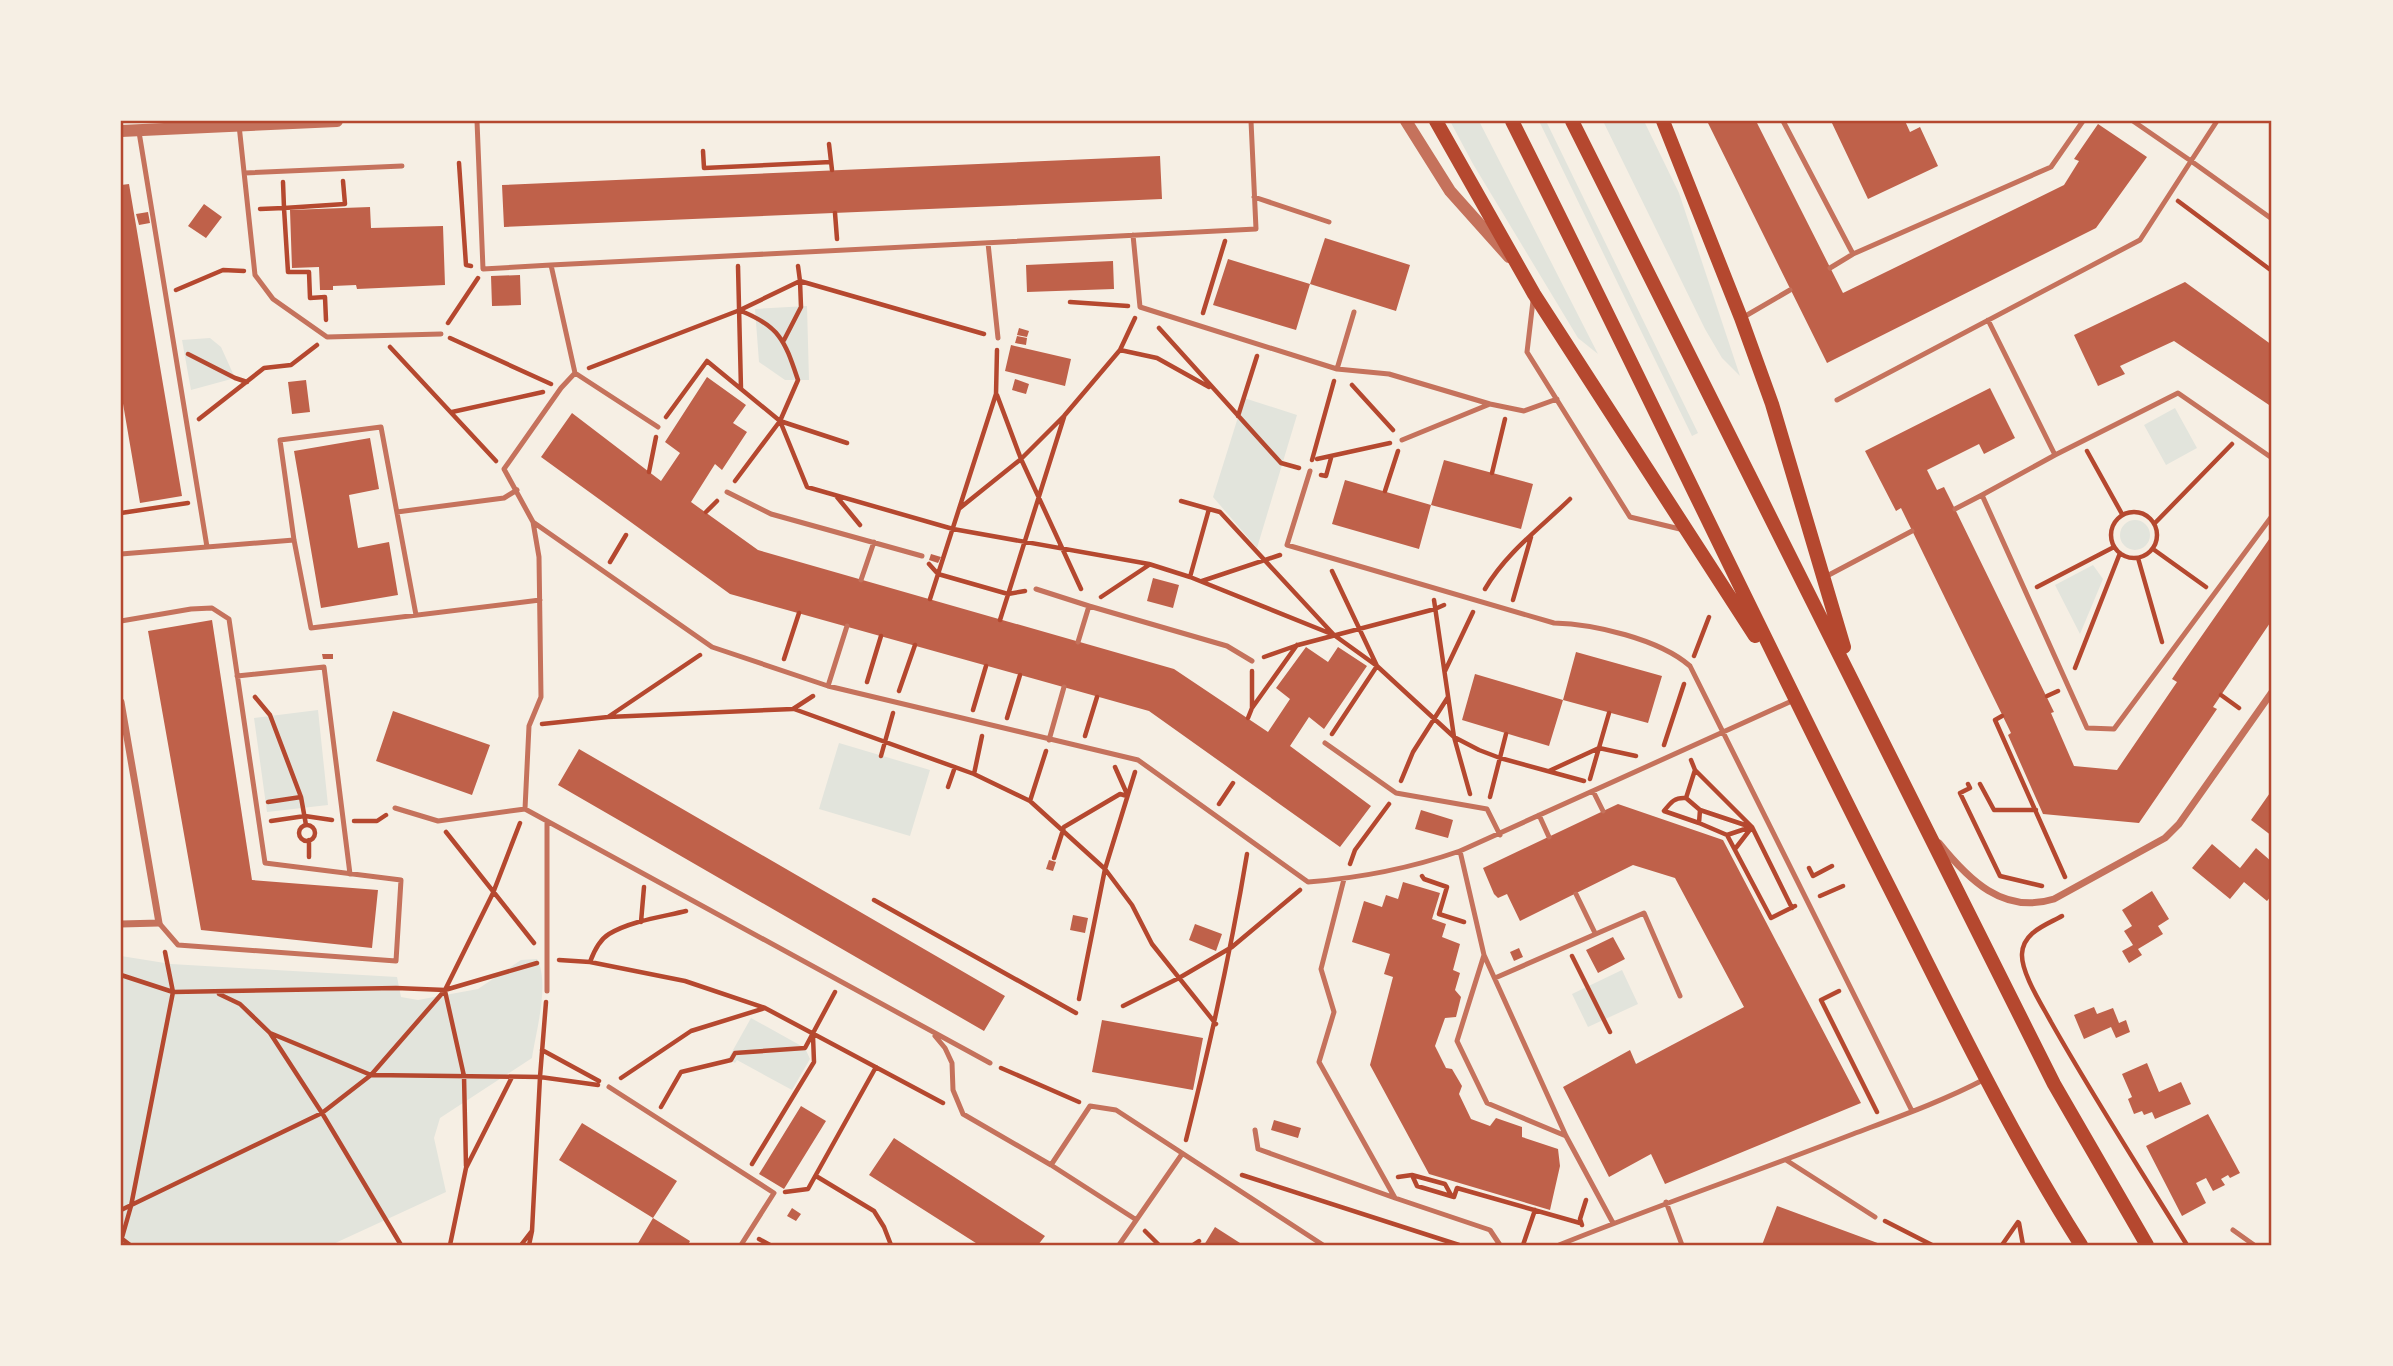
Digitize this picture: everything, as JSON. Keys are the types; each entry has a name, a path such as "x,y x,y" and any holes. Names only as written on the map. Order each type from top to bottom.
{"main road":[{"path":"1436,121 1534,295 1794,700"},
{"path":"1512,121 1629,354 1794,700 1986,1079 2081,1245"},
{"path":"1572,121 2054,1084 2147,1245"},
{"path":"1663,121 1772,404 1853,678"}],"street":[{"path":"121,131 337,121"},
{"path":"1406,121 1450,191 1516,264"},
{"path":"1926,827 1957,866 2006,901 2038,904 2054,899 2165,838 2179,824 2272,692"},
{"path":"121,702 159,923 121,924"}],"lane":[{"path":"477,121 483,269 1256,229 1251,121"},
{"path":"1783,121 1853,254"},
{"path":"1830,268 1853,254 2051,167 2082,121"},
{"path":"2133,121 2272,219"},
{"path":"1837,400 2140,240 2217,121"},
{"path":"239,125 255,275 273,299 327,337 441,334"},
{"path":"139,130 207,547"},
{"path":"245,173 402,166"},
{"path":"1254,197 1329,222"},
{"path":"1133,235 1140,307 1337,369 1389,374 1508,408 1524,411 1557,399"},
{"path":"988,243 998,338"},
{"path":"551,265 575,373 658,427"},
{"path":"1741,318 1790,290"},
{"path":"1534,295 1527,352 1630,517 1688,531"},
{"path":"1337,369 1354,312"},
{"path":"1988,320 2055,455"},
{"path":"525,810 529,726 541,697 539,557 533,522 504,469 561,388 575,373"},
{"path":"1955,509 2081,441 2178,393 2272,458"},
{"path":"1402,440 1490,404"},
{"path":"416,615 381,427 280,440 294,540 311,628 540,600"},
{"path":"1310,471 1287,545 1553,622 1583,624 1659,647 1677,655 1690,666 1912,1111"},
{"path":"397,512 504,498 517,490"},
{"path":"727,492 771,514 922,556"},
{"path":"1982,495 2087,728 2114,729 2272,516"},
{"path":"533,522 712,647 828,686 1138,760 1308,882 1344,879 1416,866 1460,851 1794,700"},
{"path":"1824,577 1912,531"},
{"path":"121,554 294,540"},
{"path":"861,580 874,542"},
{"path":"1036,589 1227,646 1252,662"},
{"path":"1078,642 1089,606"},
{"path":"121,621 212,608 229,619 265,863 401,880 396,961 178,944 159,923"},
{"path":"828,686 847,626"},
{"path":"237,676 324,667 350,874"},
{"path":"1049,740 1064,687"},
{"path":"1325,743 1396,793 1487,808 1500,835"},
{"path":"1593,791 1603,811"},
{"path":"395,808 438,821 525,810 990,1063"},
{"path":"1539,815 1549,837"},
{"path":"547,821 547,991"},
{"path":"1460,851 1484,955 1566,1136 1614,1223"},
{"path":"1344,879 1321,969 1334,1012 1319,1062 1395,1198"},
{"path":"1576,894 1595,933"},
{"path":"1494,978 1644,913 1680,996"},
{"path":"1484,955 1457,1041 1487,1102 1566,1136"},
{"path":"933,1034 952,1063 953,1090 963,1114 1135,1219"},
{"path":"1559,1245 1667,1202 1946,1099 1986,1079"},
{"path":"609,1087 774,1193 741,1245"},
{"path":"1051,1166 1090,1106 1116,1111 1324,1245"},
{"path":"1255,1130 1258,1149 1490,1230 1500,1245"},
{"path":"1119,1245 1182,1154"},
{"path":"1786,1160 1875,1217"},
{"path":"1667,1202 1682,1245"},
{"path":"2233,1230 2254,1245"}],"path":[{"path":"830,144 832,170"},
{"path":"703,151 704,167 831,162"},
{"path":"459,163 466,265 483,269 441,334 561,388"},
{"path":"248,210 345,204 342,169"},
{"path":"282,172 288,272 309,272 310,298 325,297"},
{"path":"2169,194 2272,271"},
{"path":"835,213 838,251"},
{"path":"1199,325 1229,230"},
{"path":"784,340 801,307 797,253"},
{"path":"738,255 741,389"},
{"path":"166,294 223,270"},
{"path":"575,373 740,310 800,281 998,338 996,394 930,599"},
{"path":"1070,302 1140,307 1281,463 1331,458 1402,440"},
{"path":"959,508 1021,459 1064,416 1120,351 1140,307"},
{"path":"727,492 780,421 798,380 784,340 756,317 740,310"},
{"path":"188,428 264,368 290,365 327,337"},
{"path":"379,337 504,469"},
{"path":"1238,416 1261,344"},
{"path":"1120,351 1157,358 1212,388"},
{"path":"184,352 247,382"},
{"path":"649,472 658,427 707,361 780,421 847,443"},
{"path":"1337,369 1402,440"},
{"path":"1310,471 1337,369"},
{"path":"452,412 561,388"},
{"path":"996,394 1021,459 1040,495 1089,606 1149,564"},
{"path":"1492,473 1508,408"},
{"path":"1000,620 1064,416"},
{"path":"780,421 807,487 953,529 1149,564 1201,581 1334,635"},
{"path":"2154,523 2239,435"},
{"path":"1385,491 1402,440"},
{"path":"2081,441 2122,514"},
{"path":"836,496 874,542"},
{"path":"1444,672 1496,569 1570,499"},
{"path":"121,513 200,501"},
{"path":"1181,501 1220,512 1334,635 1377,666 1454,737 1479,750 1589,782 1609,713"},
{"path":"1190,577 1209,509"},
{"path":"2140,512 2154,523 2157,531 2153,549 2146,555 2137,558 2120,554 2114,547 2111,529 2122,514 2140,512"},
{"path":"605,572 626,535"},
{"path":"1510,610 1531,536"},
{"path":"2026,593 2114,547"},
{"path":"1201,581 1301,549"},
{"path":"2153,549 2215,593"},
{"path":"2068,686 2120,554"},
{"path":"922,556 938,574 1009,594 1036,589"},
{"path":"1324,556 1377,666"},
{"path":"2137,558 2167,657"},
{"path":"1438,589 1434,599 1435,609 1454,737 1474,806"},
{"path":"1252,708 1252,662 1298,645 1435,609 1447,604 1450,592"},
{"path":"780,670 799,613"},
{"path":"863,695 881,636"},
{"path":"881,756 915,645"},
{"path":"1248,718 1252,708 1298,645"},
{"path":"608,717 712,647"},
{"path":"969,721 986,666"},
{"path":"1325,743 1377,666"},
{"path":"1003,729 1020,675"},
{"path":"793,709 828,686"},
{"path":"2221,695 2239,708"},
{"path":"1344,879 1356,850 1396,793 1413,752 1448,696"},
{"path":"1081,747 1097,697"},
{"path":"529,726 608,717 793,709 974,774 1030,801 1105,870 1132,905 1152,944 1216,1024"},
{"path":"270,715 301,797 306,825"},
{"path":"2002,716 1994,720 2066,877"},
{"path":"974,774 985,724"},
{"path":"1487,808 1506,734"},
{"path":"1030,801 1049,740"},
{"path":"1549,771 1599,748 1659,761"},
{"path":"1686,750 1695,770 1752,827 1792,908 1771,918 1727,835 1664,811 1678,797 1686,797 1700,810 1752,827"},
{"path":"1109,753 1128,796"},
{"path":"1079,999 1105,870 1138,760"},
{"path":"948,787 955,767"},
{"path":"1686,797 1695,770"},
{"path":"2036,810 1994,810 1978,781 1960,793 2000,876 2046,887"},
{"path":"1212,813 1233,783"},
{"path":"1054,858 1064,827 1120,793 1128,796"},
{"path":"266,803 301,797"},
{"path":"121,1210 322,1113 371,1075 445,990 493,893 525,810"},
{"path":"1699,823 1700,810"},
{"path":"260,823 305,817 344,822 377,821"},
{"path":"438,821 547,960"},
{"path":"1727,835 1752,827"},
{"path":"1735,849 1752,827"},
{"path":"1182,1154 1216,1024 1232,947 1249,839"},
{"path":"1818,863 1822,871"},
{"path":"1809,868 1813,876 1832,866"},
{"path":"641,922 644,875"},
{"path":"1123,1006 1232,947 1308,882"},
{"path":"1441,886 1447,887 1439,914 1478,927"},
{"path":"874,900 1076,1013"},
{"path":"590,962 596,947 608,934 641,922 702,907"},
{"path":"2062,916 2025,940 2022,953 2024,967 2035,993 2066,1048 2187,1245"},
{"path":"130,1245 121,1239 131,1206 173,992 159,923"},
{"path":"1567,946 1610,1032"},
{"path":"121,975 173,992 396,988 445,990 547,960 590,962 685,981 765,1008 963,1114"},
{"path":"656,1117 681,1072 731,1060 735,1053 805,1048 840,983"},
{"path":"1849,986 1821,1000 1882,1122"},
{"path":"445,990 464,1076 466,1168 450,1245"},
{"path":"529,1245 547,991"},
{"path":"217,993 240,1004 270,1033 322,1113 401,1245"},
{"path":"270,1033 371,1075 540,1077 609,1087 691,1031 765,1008"},
{"path":"746,1174 814,1062 813,1033"},
{"path":"542,1050 609,1087"},
{"path":"990,1063 1090,1106"},
{"path":"774,1193 808,1189 876,1067"},
{"path":"466,1168 512,1076"},
{"path":"1234,1172 1459,1245"},
{"path":"1412,1175 1417,1186 1454,1197 1457,1188 1568,1220"},
{"path":"1385,1183 1394,1178 1412,1175 1445,1184 1451,1196"},
{"path":"816,1177 874,1211 891,1245"},
{"path":"1585,1235 1580,1219 1591,1182"},
{"path":"1523,1245 1535,1210"},
{"path":"1875,1217 1931,1245"},
{"path":"2002,1245 2018,1222 2023,1245"},
{"path":"521,1245 532,1231"},
{"path":"1193,1245 1199,1241"}],"shaded area":[{"path":"1450,121 1479,121 1598,354 1578,338"},
{"path":"1539,121 1546,121 1698,433 1692,436"},
{"path":"1603,121 1644,121 1679,193 1740,376 1722,358 1705,329"},
{"path":"807,306 809,380 785,380 759,362 755,309"},
{"path":"210,338 221,347 235,378 191,390 182,340"},
{"path":"1244,398 1297,415 1257,548 1213,497"},
{"path":"2175,408 2197,448 2166,465 2144,425"},
{"path":"2135,520 2146,524 2150,535 2146,546 2135,550 2124,546 2120,535 2124,524"},
{"path":"2093,565 2103,579 2080,634 2055,585"},
{"path":"318,710 328,805 267,812 254,718"},
{"path":"839,743 930,770 910,836 819,809"},
{"path":"121,956 171,964 397,977 401,997 418,1000 478,989 521,960 537,959 541,969 542,994 532,1058 440,1118 434,1138 446,1192 331,1245 121,1245"},
{"path":"1622,970 1638,1004 1588,1027 1572,994"},
{"path":"751,1018 805,1048 810,1059 792,1090 737,1060 735,1063 728,1059"}],"building":[{"path":"1707,121 1756,121 1843,293 2064,185 2079,161 2074,159 2098,124 2147,157 2096,228 1827,363"},
{"path":"1831,121 1905,121 1910,132 1920,127 1938,166 1868,199"},
{"path":"1160,156 1162,199 504,227 502,185"},
{"path":"129,184 182,496 140,503 121,392 121,185"},
{"path":"204,204 222,217 206,238 188,226"},
{"path":"370,207 371,228 443,226 445,285 357,289 356,285 333,286 333,290 320,290 319,267 292,268 290,210"},
{"path":"148,212 150,223 139,225 136,214"},
{"path":"1325,238 1410,265 1396,311 1310,284"},
{"path":"1228,259 1310,284 1296,330 1213,305"},
{"path":"1113,261 1114,289 1027,292 1026,265"},
{"path":"520,275 521,305 492,306 491,276"},
{"path":"2185,282 2272,345 2272,407 2174,341 2120,366 2125,374 2098,386 2074,335"},
{"path":"1019,328 1029,331 1027,337 1017,335"},
{"path":"1017,336 1027,338 1026,345 1015,343"},
{"path":"1011,345 1071,359 1065,386 1005,371"},
{"path":"707,377 746,405 733,423 747,432 722,470 715,464 691,502 758,550 1174,669 1268,732 1290,699 1276,688 1306,647 1328,662 1338,647 1367,666 1324,729 1309,717 1290,746 1371,806 1340,847 1149,711 730,594 541,457 572,413 661,481 680,453 665,442"},
{"path":"1015,379 1029,384 1026,394 1012,390"},
{"path":"306,380 310,412 292,414 288,382"},
{"path":"1990,388 2015,438 1984,454 1979,444 1927,470 1937,490 1944,487 1955,509 2054,712 2051,713 2074,766 2117,770 2177,682 2172,679 2272,535 2272,620 2213,707 2217,709 2139,823 2043,814 2008,735 2011,733 1901,508 1896,511 1865,451"},
{"path":"370,438 379,489 349,495 358,548 389,542 398,595 321,608 294,451"},
{"path":"1444,460 1533,484 1521,529 1431,505"},
{"path":"1345,480 1431,505 1419,549 1332,524"},
{"path":"931,554 941,557 938,563 929,560"},
{"path":"1153,578 1179,585 1173,608 1147,601"},
{"path":"212,620 252,880 378,890 372,948 201,930 148,631"},
{"path":"1576,652 1662,676 1648,723 1563,700"},
{"path":"322,654 333,654 333,659 323,659"},
{"path":"1475,674 1563,700 1549,746 1462,720"},
{"path":"393,711 490,745 472,795 376,761"},
{"path":"579,749 1005,996 984,1031 558,785"},
{"path":"2272,790 2272,836 2251,820"},
{"path":"1618,804 1723,840 1861,1103 1665,1184 1651,1154 1609,1177 1563,1087 1630,1050 1636,1064 1744,1007 1675,878 1633,865 1520,921 1507,894 1498,898 1494,894 1483,868"},
{"path":"1421,810 1453,820 1448,838 1415,829"},
{"path":"2212,844 2240,868 2256,848 2272,862 2272,895 2267,901 2244,882 2230,899 2192,868"},
{"path":"1049,860 1056,862 1053,871 1046,869"},
{"path":"1403,882 1440,893 1432,919 1446,924 1442,937 1460,944 1453,970 1460,973 1455,990 1461,997 1456,1017 1445,1018 1435,1046 1446,1068 1452,1069 1462,1086 1459,1094 1471,1119 1490,1126 1496,1118 1522,1127 1522,1137 1558,1149 1560,1166 1550,1210 1429,1174 1370,1065 1393,977 1384,974 1390,954 1352,942 1364,901 1382,907 1386,895 1398,899"},
{"path":"2152,891 2169,919 2158,926 2163,934 2138,949 2142,955 2129,963 2122,951 2133,945 2124,931 2132,926 2122,910"},
{"path":"1073,915 1088,918 1085,933 1070,930"},
{"path":"1195,924 1222,934 1216,951 1189,940"},
{"path":"1613,937 1625,959 1598,973 1586,950"},
{"path":"1519,948 1523,957 1514,961 1510,952"},
{"path":"2094,1007 2097,1014 2113,1008 2119,1023 2126,1020 2130,1032 2116,1038 2111,1027 2084,1039 2074,1015"},
{"path":"1102,1020 1203,1038 1193,1090 1092,1072"},
{"path":"2147,1063 2159,1092 2181,1082 2191,1104 2155,1119 2152,1112 2134,1114 2128,1099 2132,1097 2122,1074"},
{"path":"801,1106 826,1121 784,1189 759,1174"},
{"path":"2208,1114 2240,1173 2221,1179 2225,1185 2213,1191 2206,1178 2196,1183 2206,1203 2182,1216 2146,1146"},
{"path":"1274,1120 1301,1128 1298,1138 1271,1130"},
{"path":"582,1123 677,1181 653,1218 559,1160"},
{"path":"894,1138 1045,1236 1038,1245 979,1245 869,1175"},
{"path":"1777,1206 1883,1245 1762,1245"},
{"path":"792,1208 801,1214 796,1221 787,1216"},
{"path":"653,1218 690,1241 688,1245 637,1245"},
{"path":"1215,1227 1240,1243 1244,1245 1204,1245"}]}
